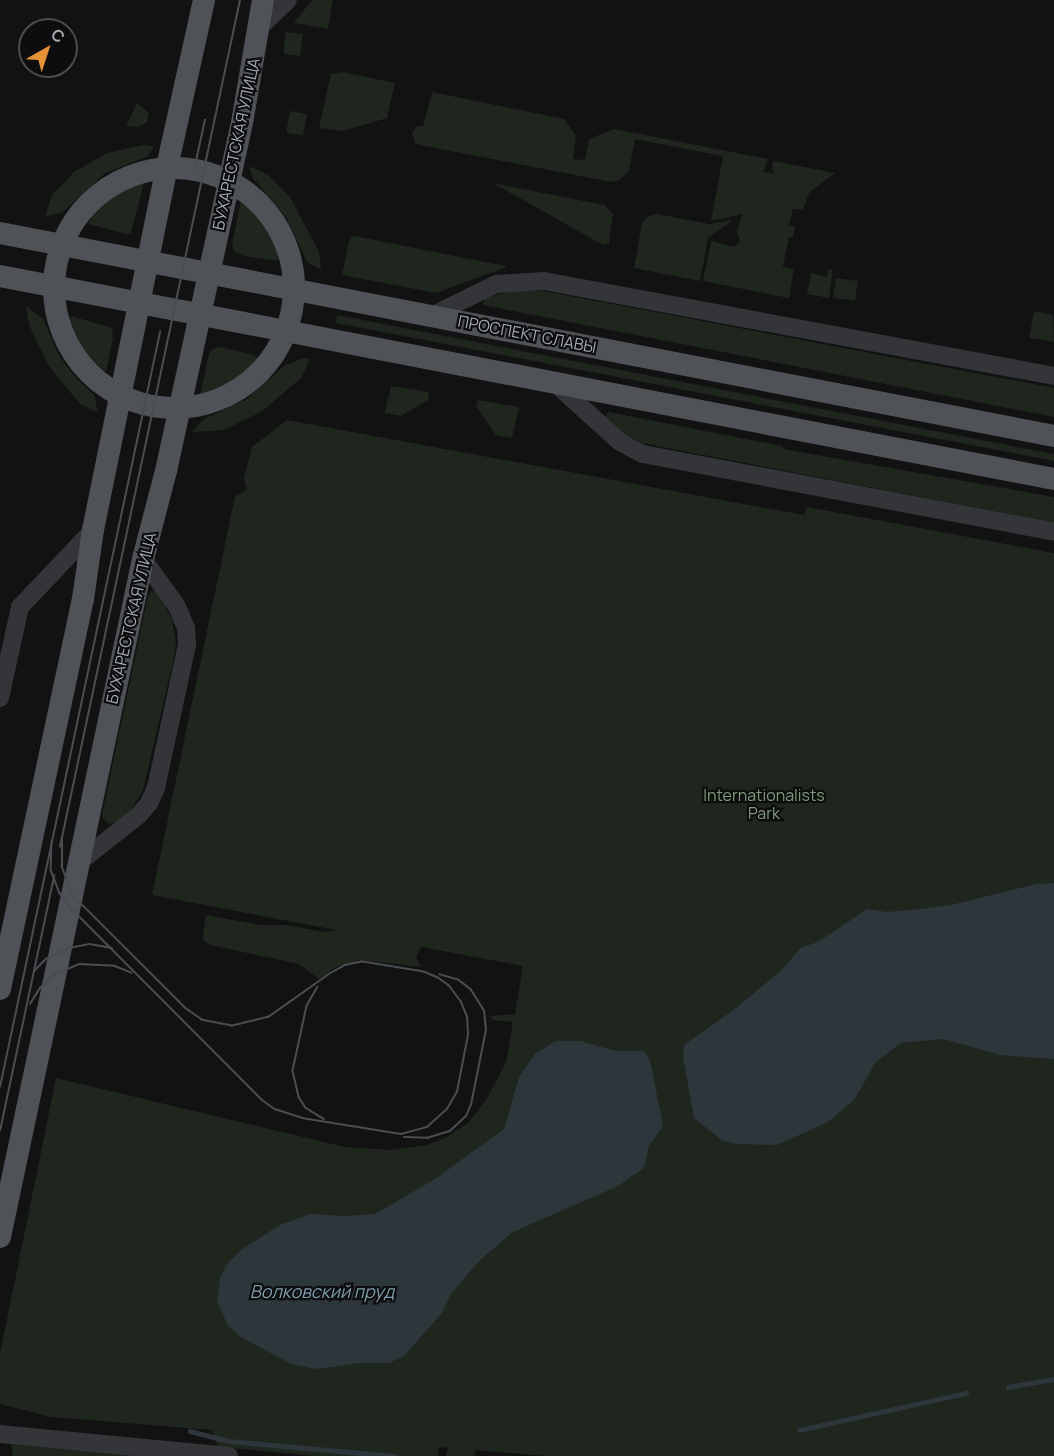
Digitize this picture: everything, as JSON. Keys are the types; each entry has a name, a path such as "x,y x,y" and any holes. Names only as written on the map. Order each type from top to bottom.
{"main road":[{"name":"БУХАРЕСТСКАЯ УЛИЦА","path":"0,1237 143,559 179,409 229,180 263,0"},
{"path":"0,989 83,599 93,530 200,4"},
{"path":"167,167 229,180 257,200 278,226 291,257 295,290 287,332 267,366 245,386 219,401 179,409 121,397 91,377 66,345 59,327 54,288 62,245 70,227 96,196 131,175 167,167"},
{"name":"ПРОСПЕКТ СЛАВЫ","path":"0,232 1054,436"},
{"path":"0,276 1054,479"}],"street":[{"path":"259,28 288,0"},
{"path":"431,316 496,284 543,281 1054,376"},
{"path":"555,384 620,442 643,454 1054,532"},
{"path":"0,698 21,607 93,530"},
{"path":"77,864 139,815 149,803 156,788 187,645 186,628 176,605 143,559"},
{"path":"2,1434 229,1456"}],"green space":[{"path":"312,0 333,0 328,29 294,23"},
{"path":"286,32 303,34 300,56 283,54"},
{"path":"343,72 395,83 387,118 343,131 319,128 331,74"},
{"path":"432,92 564,119 576,136 573,159 585,160 589,139 614,129 768,159 763,172 775,174 772,169 773,161 835,173 809,193 803,210 793,209 789,225 795,227 793,237 789,237 783,267 794,269 789,298 703,281 711,241 734,247 740,241 737,232 742,214 711,221 723,156 635,139 629,171 619,180 611,182 415,144 412,133 417,126 423,126"},
{"path":"137,103 149,113 147,122 139,127 126,126"},
{"path":"290,111 307,114 303,136 286,133"},
{"path":"143,145 154,146 148,156 104,174 62,213 45,216 52,195 74,172 107,153"},
{"path":"249,166 268,175 290,197 319,252 321,270 307,262 286,217 253,178"},
{"path":"144,183 131,233 126,234 88,224 96,210 120,191"},
{"path":"493,183 604,205 613,214 609,244 603,245"},
{"path":"241,200 256,214 271,235 280,257 277,261 244,256 234,251 232,245"},
{"path":"657,214 709,224 733,220 708,238 700,281 634,268 642,223 648,216"},
{"path":"355,236 507,267 436,293 342,275 350,237"},
{"path":"828,269 833,270 829,298 807,294 811,273 827,277"},
{"path":"836,278 858,281 855,301 833,298"},
{"path":"515,290 544,291 1054,388 1054,417 483,305 485,298"},
{"path":"26,306 43,319 59,356 77,379 94,395 98,413 80,404 48,365 29,325"},
{"path":"1034,311 1053,315 1054,342 1029,338"},
{"path":"337,315 1054,454 1054,461 336,323"},
{"path":"71,316 112,328 113,339 106,372 87,356 69,322"},
{"path":"219,347 255,355 257,360 239,378 200,395 209,354 212,349"},
{"path":"303,358 310,359 301,378 261,412 224,430 192,432 204,419 247,399 284,366"},
{"path":"391,386 429,392 428,400 401,416 385,413"},
{"path":"478,400 519,407 512,438 496,435 476,406"},
{"path":"608,412 782,446 783,449 1054,497 1054,523 642,443 619,431 605,417"},
{"name":"Internationalists Park","path":"287,420 804,515 807,507 1054,553 1054,1456 546,1456 475,1450 475,1456 446,1456 448,1448 439,1447 438,1456 316,1456 218,1447 212,1430 51,1417 0,1404 0,1354 56,1078 345,1147 391,1150 427,1145 445,1138 468,1123 486,1100 506,1062 513,1022 493,1020 490,1016 515,1014 523,966 421,947 416,957 421,967 360,960 336,967 319,979 299,964 210,945 204,941 203,936 206,915 260,925 287,925 324,932 336,930 152,895 235,496 247,490 244,478 252,447"},
{"path":"151,591 158,592 172,620 176,642 174,658 143,790 131,810 117,822 109,824 103,819 102,814 148,596"},
{"path":"11,1444 145,1456 13,1456"}],"water":[{"path":"1054,883 1054,1059 1001,1055 943,1039 901,1043 876,1062 854,1100 828,1122 777,1145 737,1144 723,1141 694,1118 683,1057 684,1045 736,1008 783,969 800,948 818,942 867,909 887,912 951,905 1036,884"},
{"name":"Волковский пруд","path":"556,1041 580,1041 616,1051 644,1051 650,1060 663,1126 649,1146 644,1168 618,1186 513,1232 479,1261 451,1294 442,1313 404,1356 389,1363 359,1363 317,1369 291,1364 241,1337 228,1326 217,1301 220,1278 228,1263 241,1250 280,1225 310,1214 344,1216 375,1214 435,1179 504,1129 519,1077 535,1054"}],"waterway":[{"path":"1008,1387 1054,1379"},
{"path":"799,1430 966,1393"},
{"path":"190,1431 229,1441 394,1456"}],"tram line":[{"path":"60,847 240,0"},
{"path":"194,170 205,120"},
{"path":"0,1087 160,332"},
{"path":"52,842 51,870 60,893 69,906 261,1099 275,1109 302,1118 401,1134 427,1127 447,1109 457,1092 468,1035 467,1017 461,1002 449,986 438,978 424,972 362,962 346,965 330,974 269,1017 232,1026 202,1020 185,1008 72,895 62,867 62,838"},
{"path":"0,1131 54,876"},
{"path":"34,971 46,959 69,948 90,944 112,948"},
{"path":"30,1004 40,988 55,974 80,964 115,966 132,973"},
{"path":"404,1137 427,1138 450,1131 466,1116 471,1105 486,1030 484,1011 471,990 458,980 440,975"},
{"path":"318,987 307,1006 293,1071 299,1097 306,1108 324,1119"}]}
